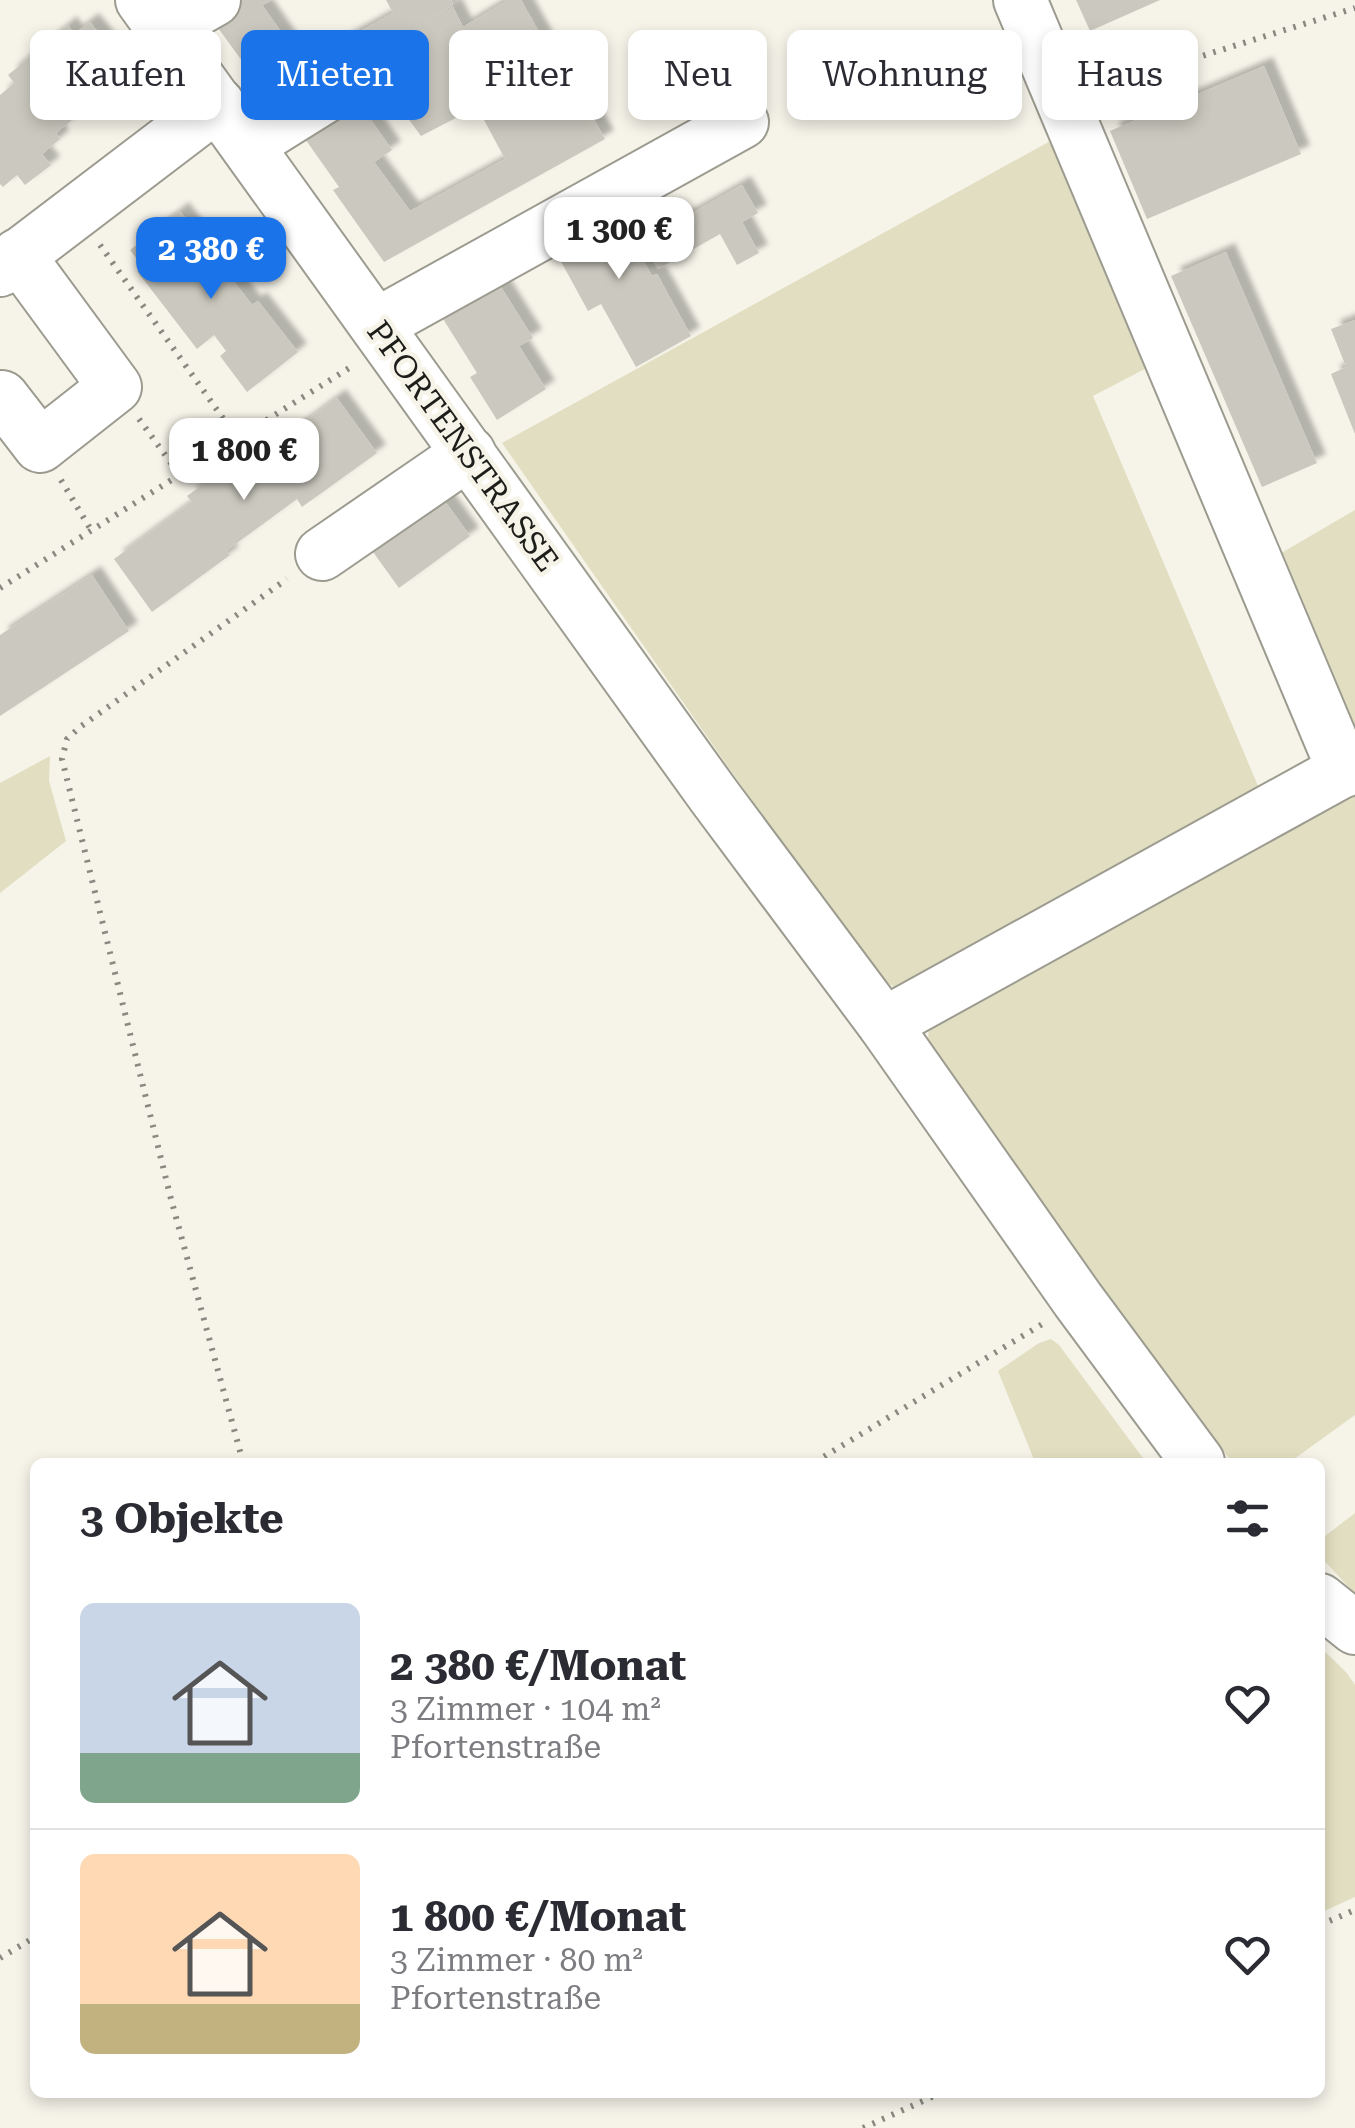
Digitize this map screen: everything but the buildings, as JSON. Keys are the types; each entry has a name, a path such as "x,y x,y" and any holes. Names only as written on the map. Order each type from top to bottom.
{"street":[{"path":"153,14 214,0"},
{"path":"1020,0 1042,51"},
{"name":"PFORTENSTRASSE","path":"153,14 1195,1458"},
{"path":"2,397 40,446 115,387 9,263 76,211 244,120"},
{"path":"884,1024 1350,768 1072,120"},
{"path":"382,334 742,122"},
{"path":"322,554 468,453"},
{"path":"1325,1604 1355,1628"}],"path":[{"path":"1198,57 1355,8"},
{"path":"76,211 236,438"},
{"path":"0,588 236,438 382,334"},
{"path":"115,387 180,474"},
{"path":"40,446 91,530"},
{"path":"241,1458 62,759 67,740 80,727 322,554"},
{"path":"822,1458 1053,1317"},
{"path":"1325,1923 1355,1910"},
{"path":"0,1958 30,1939"},
{"path":"864,2128 930,2098"}],"shaded area":[{"path":"1063,134 1162,360 1093,396 1264,800 895,988 870,970 502,443"},
{"path":"1355,510 1355,749 1271,559"},
{"path":"50,756 49,781 66,841 0,893 0,783"},
{"path":"1351,793 1355,796 1355,1415 1296,1458 1229,1458 1115,1313 928,1042 929,1022"},
{"path":"1051,1339 1059,1345 1143,1458 1033,1458 998,1371"},
{"path":"1355,1513 1355,1594 1325,1561 1325,1536"},
{"path":"1325,1652 1355,1685 1355,1897 1325,1911"}]}
